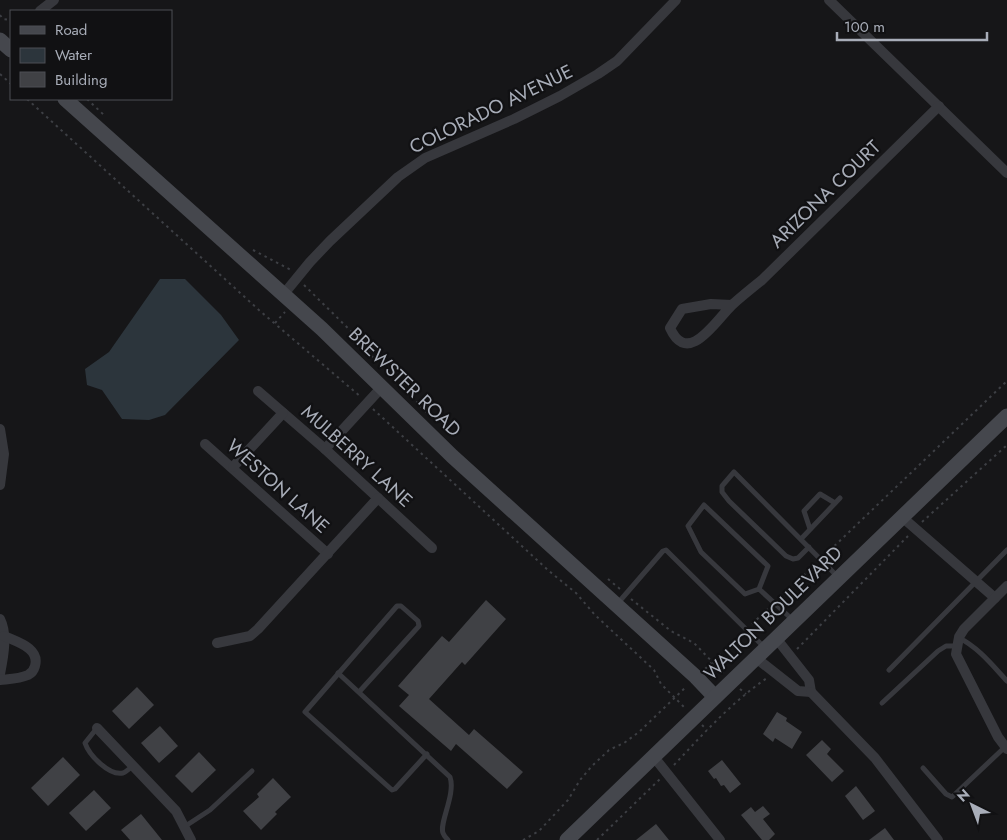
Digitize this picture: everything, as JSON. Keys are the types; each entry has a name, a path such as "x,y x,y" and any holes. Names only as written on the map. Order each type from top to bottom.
{"street":[{"path":"41,10 54,0"},
{"name":"COLORADO AVENUE","path":"283,295 330,241 398,177 425,158 514,119 598,74 617,61 676,0"},
{"path":"829,0 1007,174"},
{"name":"BREWSTER ROAD","path":"66,100 322,329 452,456 620,600 715,697"},
{"name":"ARIZONA COURT","path":"732,305 711,304 682,309 670,328 674,337 682,342 691,343 705,336 732,305 762,280 939,106"},
{"path":"325,449 382,387"},
{"name":"MULBERRY LANE","path":"258,391 325,449 432,548"},
{"path":"233,467 283,413"},
{"name":"WALTON BOULEVARD","path":"567,840 1007,416"},
{"path":"0,429 4,454 0,485"},
{"name":"WESTON LANE","path":"206,444 328,554"},
{"path":"217,643 250,636 258,629 378,498"},
{"path":"902,517 996,598"},
{"path":"1006,748 998,737 956,654 958,642 964,629 1007,586"},
{"path":"0,619 3,624 4,636 0,674"},
{"path":"0,680 30,674 36,664 36,657 33,651 4,636"},
{"path":"766,648 790,656 809,680 811,692 875,758 938,840"},
{"path":"766,648 775,673 798,691 811,692"},
{"path":"97,728 176,811 191,840"},
{"path":"654,757 720,840"}],"lane":[{"path":"809,547 798,558 786,556 729,501 722,492 722,486 734,472 801,539 809,547 821,559 839,578"},
{"path":"810,529 804,511 820,494 835,504"},
{"path":"801,539 840,498"},
{"path":"704,505 768,566 759,589 745,594 700,552 688,526 704,505"},
{"path":"620,600 663,551 666,550 766,648"},
{"path":"889,670 1007,550"},
{"path":"759,589 794,621"},
{"path":"359,692 419,626 418,621 401,606 397,606 338,673 307,709 306,714 392,790 426,754"},
{"path":"882,703 938,651 958,642 966,641 980,652 1007,681"},
{"path":"338,673 448,773 452,781 442,833 448,840"},
{"path":"97,728 85,743 87,749 111,772 124,773 134,766"},
{"path":"923,768 946,794 952,797 1006,748"},
{"path":"184,827 210,810 252,771"}],"path":[{"path":"0,74 10,83"},
{"path":"29,100 260,311 367,403 549,571 576,593 595,615 654,670 661,684 676,697"},
{"path":"88,100 105,116"},
{"path":"253,249 290,270 298,277 359,339 374,360 399,379 407,391 430,416"},
{"path":"523,840 538,831 568,800 580,780 592,766 610,750 639,732 1007,381"},
{"path":"790,656 915,529 1007,445"},
{"path":"606,578 620,600 694,643 712,662"},
{"path":"597,840 667,773 718,719 753,688 775,673"}],"water":[{"path":"160,279 185,279 221,315 239,340 165,415 149,420 122,419 102,390 87,385 85,369 109,352"}],"building":[{"path":"486,600 506,619 465,665 462,662 429,699 469,735 474,729 523,772 507,789 456,744 451,751 399,706 409,695 398,686 442,636 449,642"},
{"path":"137,687 154,705 129,729 112,711"},
{"path":"777,712 787,718 786,721 802,732 792,749 775,738 773,742 763,734"},
{"path":"160,726 178,746 159,763 141,743"},
{"path":"822,740 831,749 827,754 844,771 832,782 806,755"},
{"path":"199,752 216,770 192,793 175,776"},
{"path":"63,757 80,775 48,806 31,788"},
{"path":"722,760 741,784 730,793 708,771"},
{"path":"273,778 291,797 275,812 277,814 261,830 243,811 259,797 257,794"},
{"path":"856,786 875,811 863,820 845,796"},
{"path":"94,790 111,808 86,831 69,813"},
{"path":"763,806 770,814 763,819 775,834 769,840 762,840 741,815 751,807 755,812"},
{"path":"141,814 162,840 130,840 121,830"},
{"path":"656,824 669,840 636,840"},
{"path":"885,828 894,840 869,840"}]}
